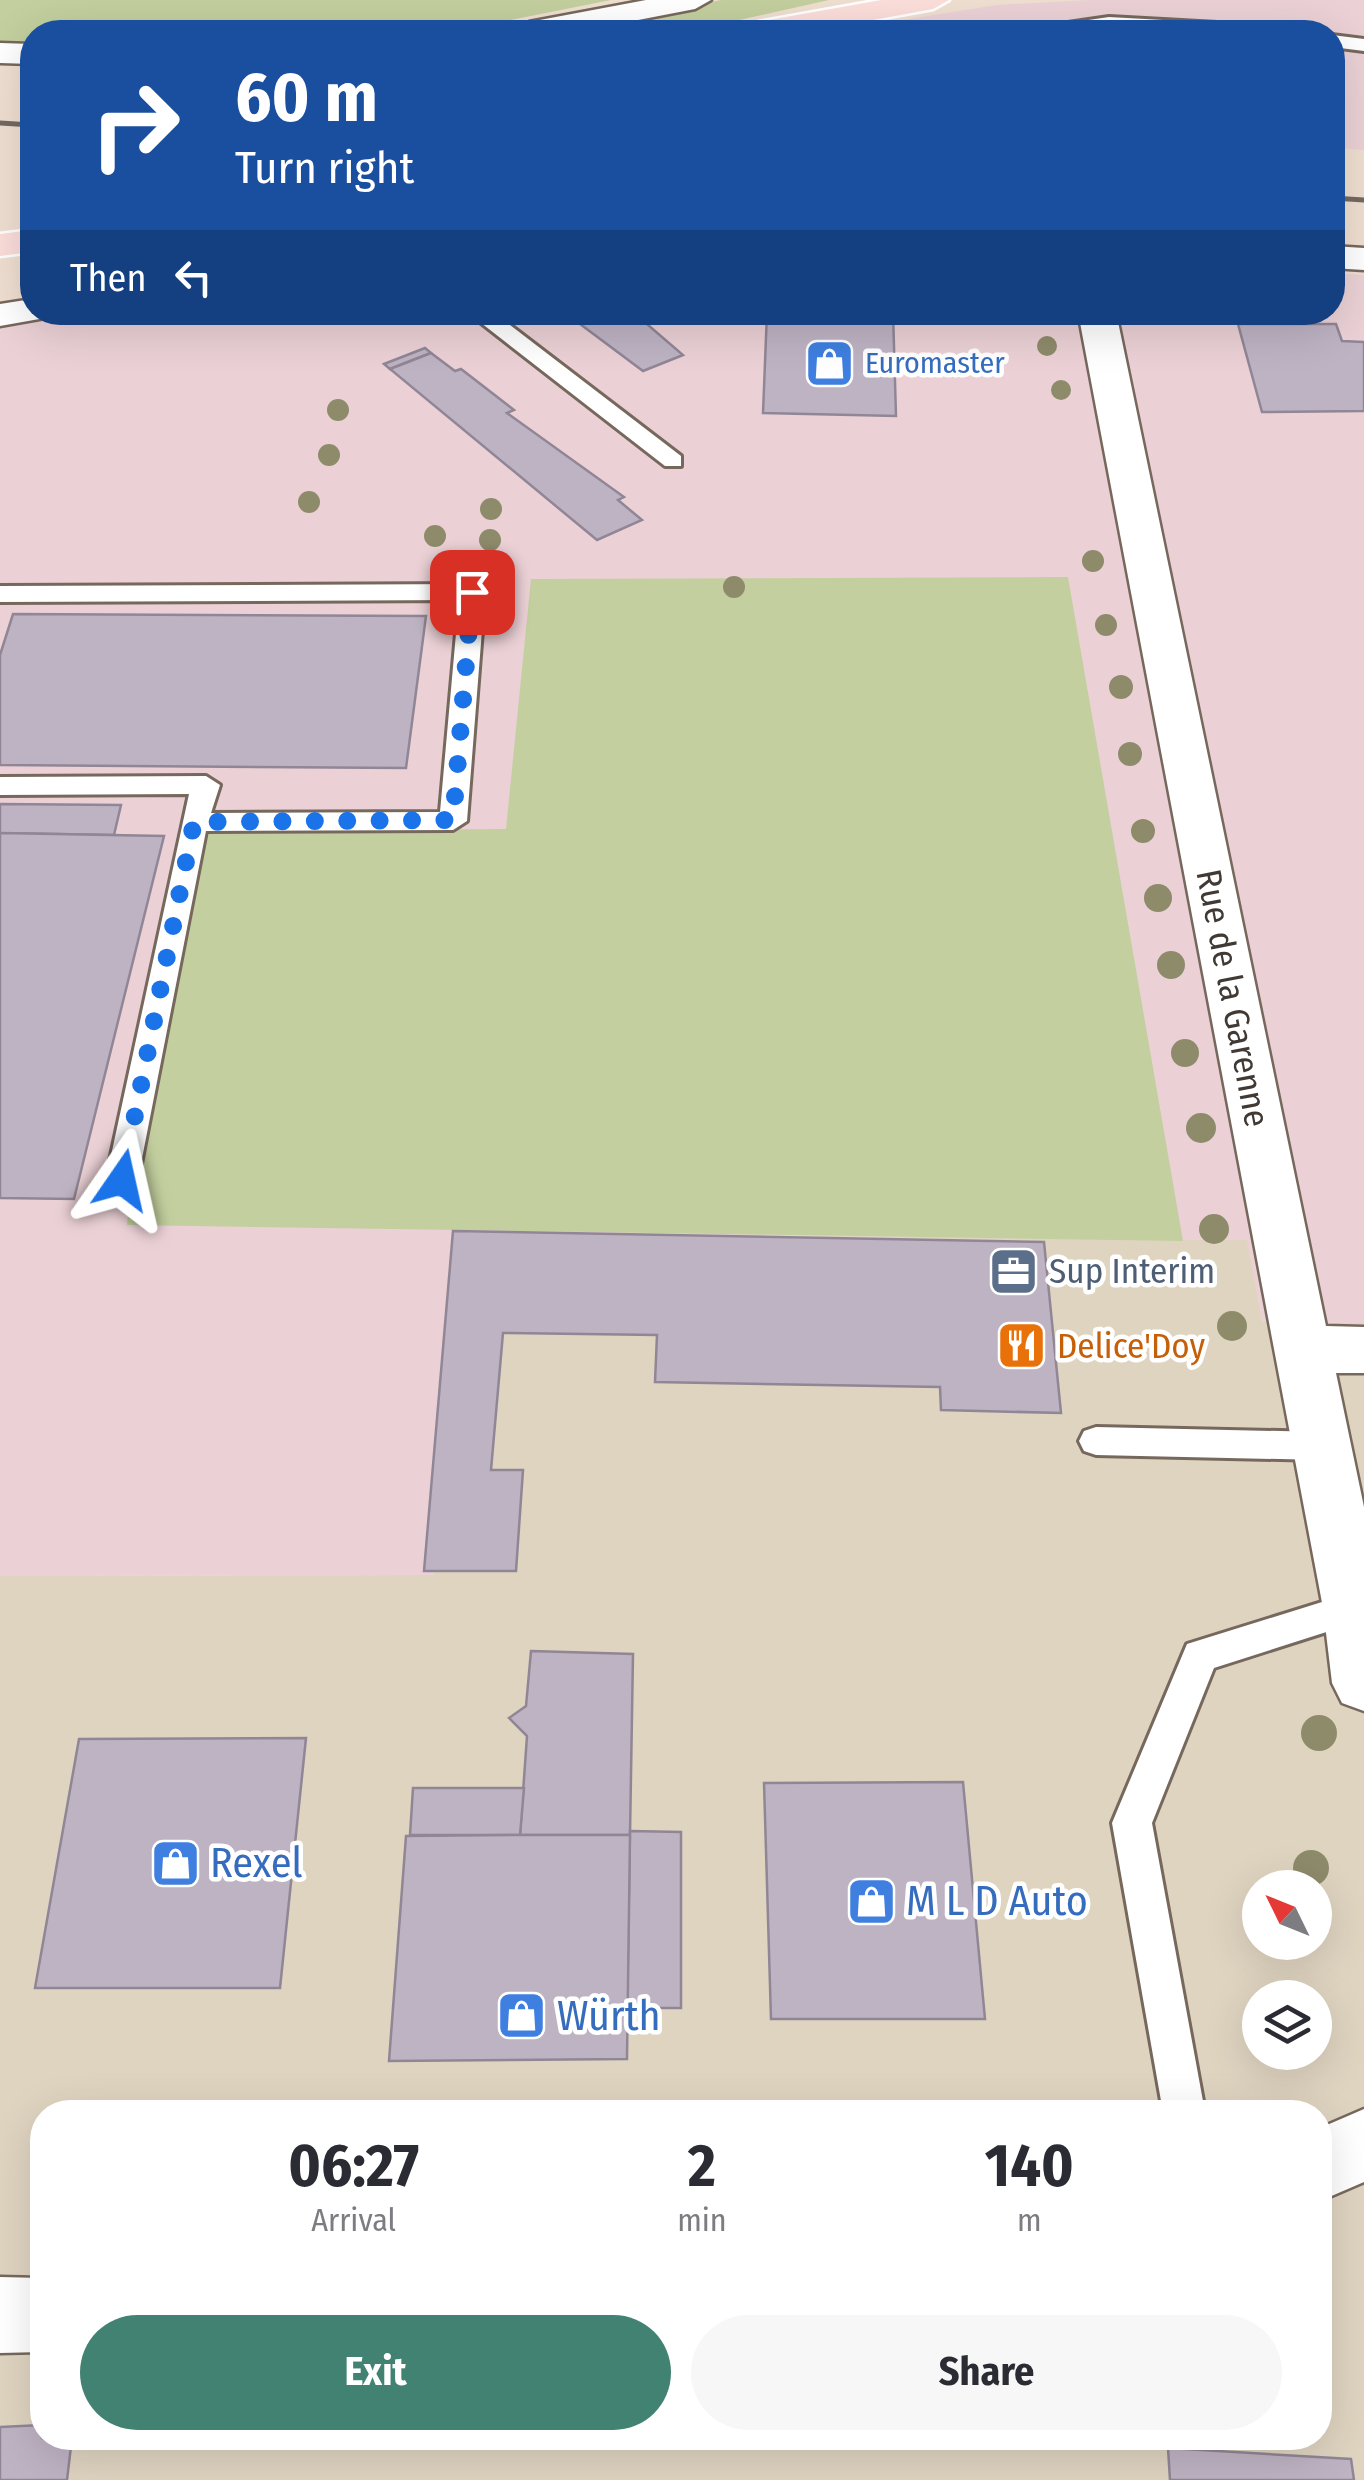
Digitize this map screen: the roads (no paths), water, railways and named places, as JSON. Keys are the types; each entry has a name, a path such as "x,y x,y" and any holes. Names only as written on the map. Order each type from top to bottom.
{"main road":[{"path":"824,20 933,0"}],"street":[{"path":"592,20 696,0"},
{"name":"Rue de la Garenne","path":"1101,325 1354,1608 1364,1684"},
{"path":"1302,1349 1364,1350"},
{"path":"1332,2159 1364,2145"},
{"path":"0,2315 30,2315"}],"lane":[{"path":"495,325 673,461"},
{"path":"0,594 472,592 453,820 194,822"},
{"path":"0,786 206,785 194,822 122,1180"},
{"path":"1096,1441 1321,1446"},
{"path":"1182,2100 1132,1823 1200,1656 1354,1608"}],"railway":[{"path":"0,123 20,124"},
{"path":"1345,199 1364,200"}],"place":[{"name":"Euromaster","path":"830,363"},
{"name":"Sup Interim","path":"1014,1271"},
{"name":"Delice'Doy","path":"1022,1346"},
{"name":"Rexel","path":"175,1863"},
{"name":"M L D Auto","path":"871,1901"},
{"name":"Würth","path":"522,2016"}]}
